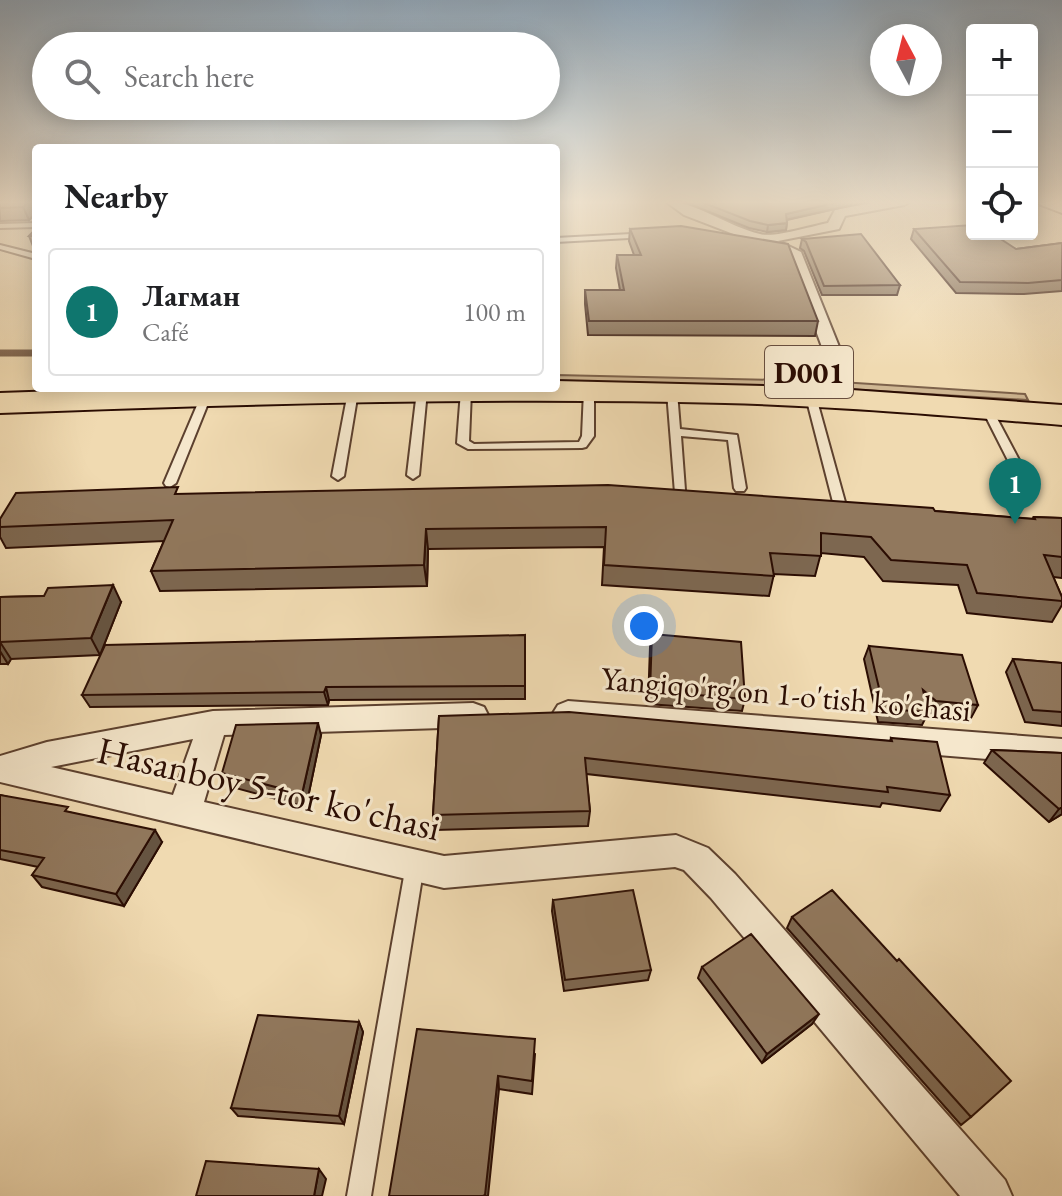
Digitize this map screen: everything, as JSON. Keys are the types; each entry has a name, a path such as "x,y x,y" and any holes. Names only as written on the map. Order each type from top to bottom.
{"highway":[{"name":"D001","path":"560,368 841,374 1060,411"},
{"path":"0,382 32,380"},
{"name":"D001","path":"560,391 811,397 1060,411"},
{"name":"D001","path":"0,403 353,392"}],"street":[{"path":"796,257 841,374"},
{"name":"Yangiqo'rg'on 1-o'tish ko'chasi","path":"537,713 1062,752"},
{"path":"0,769 47,755 213,723 506,714"},
{"path":"184,812 213,723"},
{"name":"Hasanboy 5-tor ko'chasi","path":"0,769 444,872 676,851 696,859 723,886 989,1196"}],"lane":[{"path":"466,392 463,443 472,447 582,445 588,436 589,391"},
{"path":"338,476 353,392"},
{"path":"413,475 422,392"},
{"path":"672,392 679,490"},
{"path":"170,483 206,396"},
{"path":"811,397 839,502"},
{"path":"987,409 1030,492"},
{"path":"675,432 733,437 740,488"},
{"path":"359,1196 415,865"}],"shaded area":[{"path":"560,375 825,381 1025,394 1028,400 828,388 560,382"}],"building":[{"path":"617,257 793,257 818,321 589,321 585,290 624,290"},
{"path":"812,257 878,257 900,285 824,286"},
{"path":"938,257 1062,257 1062,280 960,282"},
{"path":"608,485 933,508 935,511 1035,519 1062,518 1062,557 1044,555 1062,601 977,593 967,565 891,560 871,537 821,533 821,556 770,553 774,576 604,565 606,527 426,529 424,565 151,571 173,520 0,527 0,519 16,493 178,487 175,494"},
{"path":"113,585 91,638 0,642 0,597 44,596 48,588"},
{"path":"652,634 741,642 745,699 650,691"},
{"path":"525,635 525,686 326,687 324,692 82,695 105,645"},
{"path":"869,646 962,655 978,705 936,701 923,690 928,712 884,709"},
{"path":"1013,659 1062,663 1062,712 1033,710"},
{"path":"569,712 892,741 891,738 937,742 950,795 887,787 888,792 585,758 590,811 433,815 439,716"},
{"path":"318,723 302,794 222,773 236,725"},
{"path":"992,750 1062,753 1062,807 1059,809"},
{"path":"0,795 68,807 65,811 155,830 116,894 32,875 44,858 0,850"},
{"path":"633,890 651,970 565,980 553,900"},
{"path":"832,890 1011,1081 971,1117 792,917"},
{"path":"751,934 819,1014 767,1054 702,967"},
{"path":"258,1015 359,1022 339,1116 231,1108"},
{"path":"417,1029 535,1039 532,1081 498,1076 483,1196 389,1196"},
{"path":"206,1161 319,1169 314,1196 196,1196"}],"waterway":[{"path":"0,353 32,353"}],"place":[{"name":"Лагман","path":"1015,524"}]}
